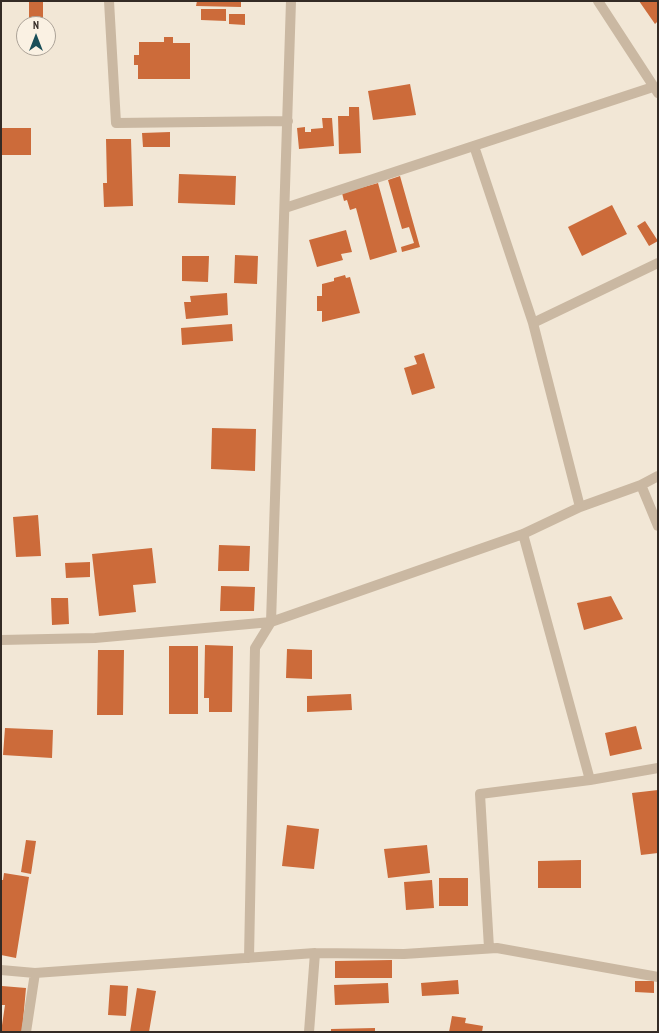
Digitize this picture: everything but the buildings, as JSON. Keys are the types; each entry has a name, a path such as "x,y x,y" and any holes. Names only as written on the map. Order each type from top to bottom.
{"street":[{"path":"109,1 116,123 288,121"},
{"path":"249,958 255,648 271,622 291,1"},
{"path":"285,208 474,146 655,90 598,1"},
{"path":"474,146 533,323 580,507"},
{"path":"533,323 658,264"},
{"path":"1,640 95,638 271,622 522,534 580,507 641,485 658,476"},
{"path":"641,485 658,526"},
{"path":"522,534 590,780"},
{"path":"489,948 480,794 590,780 658,768"},
{"path":"1,970 35,973 315,953 404,954 498,948 658,978"},
{"path":"309,1032 315,953"},
{"path":"26,1032 35,973"}]}
